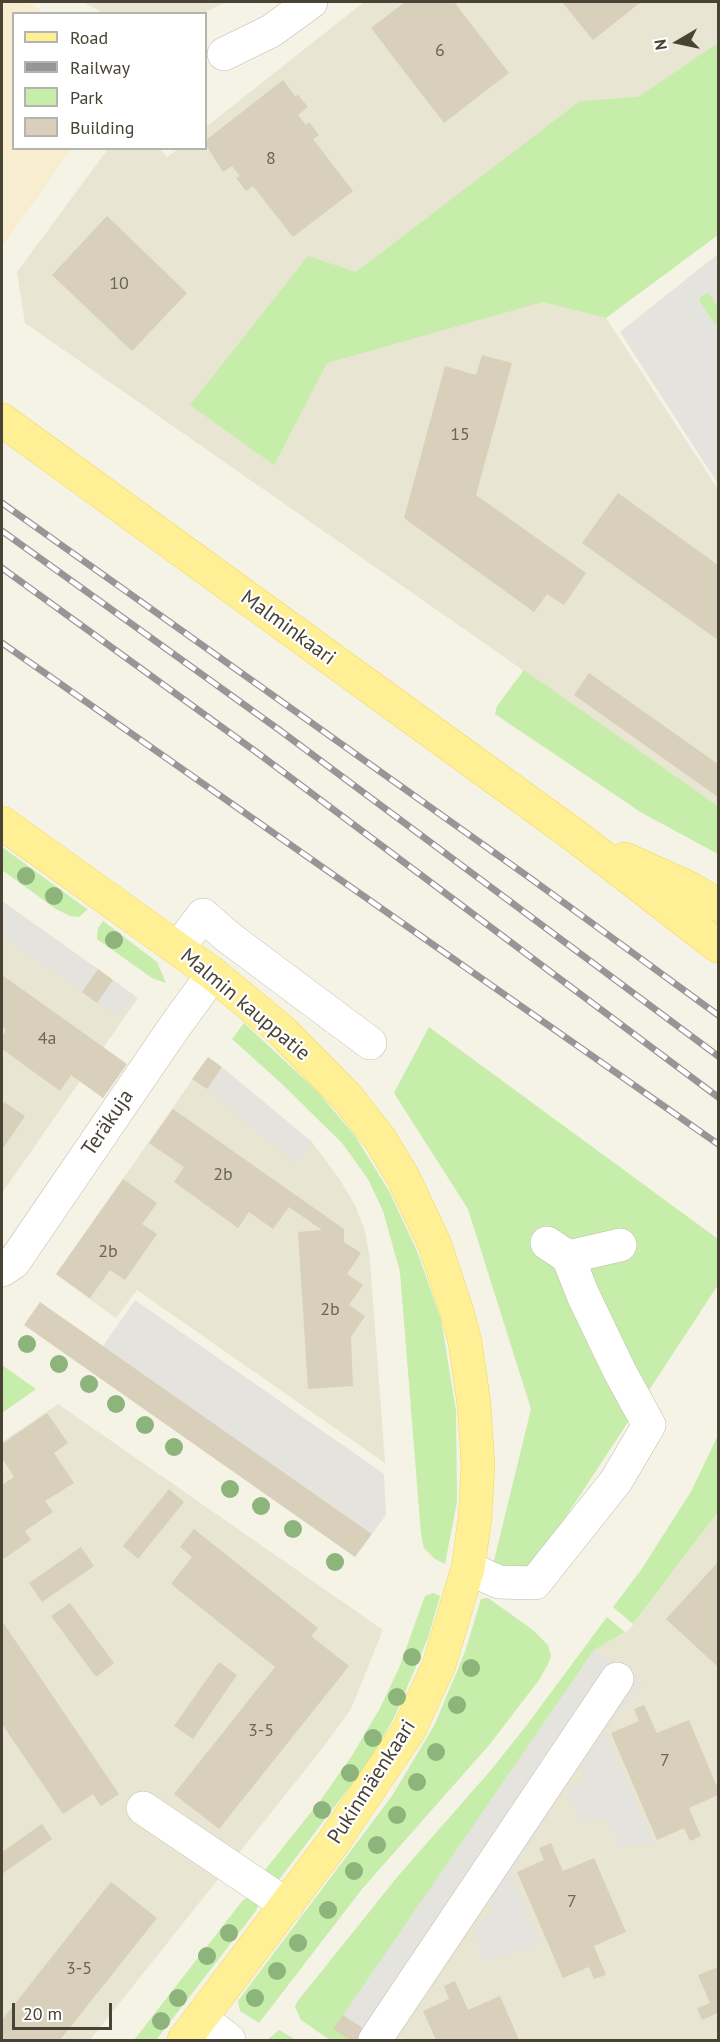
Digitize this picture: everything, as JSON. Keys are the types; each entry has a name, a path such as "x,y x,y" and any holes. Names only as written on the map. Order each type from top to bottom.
{"main road":[{"name":"Malminkaari","path":"2,420 574,835 718,946"},
{"name":"Malmin kauppatie","path":"2,823 213,974 282,1031 347,1097 380,1139 421,1212 435,1245 465,1342"},
{"name":"Malminkaari","path":"574,835 691,889 718,905"},
{"name":"Pukinmäenkaari","path":"193,2029 332,1844 410,1730 439,1665 468,1569 475,1518 478,1465 474,1404 465,1342"}],"street":[{"path":"224,54 271,31 311,2"},
{"path":"178,947 203,915 228,937 370,1043"},
{"name":"Teräkuja","path":"2,1270 14,1263 213,974"},
{"path":"468,1569 499,1582 534,1584 616,1480 649,1425 558,1250 620,1245"},
{"path":"375,2040 617,1679"},
{"path":"143,1808 286,1905"},
{"path":"193,2029 229,2040"}],"shaded area":[{"path":"2,2 27,2 42,12 12,12 12,150 70,150 2,247"},
{"path":"83,2 226,2 205,12 101,12"},
{"path":"364,2 718,2 718,166 544,302 606,318 718,489 718,806 25,323 17,272 107,150 161,150 167,157 177,150 207,150 207,126"},
{"path":"718,254 718,306 708,292 701,296 699,301 718,329 718,484 620,332"},
{"path":"2,901 138,998 2,1193"},
{"path":"2,901 98,969 82,992 2,935"},
{"path":"113,980 134,995 119,1017 97,1003"},
{"path":"208,1057 312,1142 355,1205 365,1231 370,1260 385,1463 137,1290 116,1318 56,1275"},
{"path":"222,1067 312,1142 296,1164 207,1089"},
{"path":"135,1300 384,1474 386,1515 372,1534 103,1346"},
{"path":"58,1404 383,1630 351,1709 321,1750 90,2040 2,2040 2,1442"},
{"path":"718,1512 718,2040 343,2040 331,2032 594,1650 629,1630"},
{"path":"594,1650 645,1685 604,1728 654,1843 620,1847 605,1817 580,1823 567,1791 585,1779 581,1767 572,1772 510,1875 541,1943 485,1963 473,1929 477,1923 494,1913 488,1904 469,1925 382,2040 343,2015"}],"green space":[{"path":"718,43 718,235 606,318 543,302 327,363 274,465 190,405 308,256 356,272 580,101 638,97"},
{"path":"709,292 718,306 718,329 699,301 701,296"},
{"path":"524,670 718,806 718,854 642,813 495,714 497,706"},
{"path":"2,847 88,909 79,917 70,916 56,909 2,870"},
{"path":"103,921 157,962 166,983 152,978 97,939 98,928"},
{"path":"244,1023 318,1092 355,1136 389,1191 417,1251 441,1319 456,1411 457,1502 445,1564 435,1559 424,1548 421,1534 400,1272 383,1211 368,1179 342,1143 232,1039"},
{"path":"429,1027 718,1239 718,1285 523,1582 489,1581 531,1409 468,1209 394,1093"},
{"path":"2,1365 36,1389 2,1413"},
{"path":"718,1435 718,1512 633,1624 613,1607 641,1570 692,1490"},
{"path":"433,1593 440,1596 428,1638 394,1718 367,1764 278,1881 266,1876 265,1870 320,1801 353,1754 380,1708 399,1668 425,1596"},
{"path":"488,1598 533,1630 548,1645 551,1656 548,1664 539,1680 490,1744 362,1889 259,2023 240,2011 238,2001 392,1796 435,1724 465,1652 481,1599"},
{"path":"607,1617 625,1632 594,1650 334,2029 350,2040 330,2040 301,2020 295,2007 297,2002 398,1876 491,1770"},
{"path":"250,1897 260,1903 255,1912 156,2040 134,2040 243,1900"},
{"path":"279,2030 296,2040 267,2040"}],"building":[{"path":"405,2 454,2 509,73 444,123 371,28"},
{"path":"562,2 641,2 593,40"},
{"path":"283,80 295,96 298,95 308,107 298,115 306,125 309,122 319,135 313,139 353,191 293,237 253,186 246,191 236,178 240,176 232,166 223,172 207,147 207,139"},
{"path":"107,216 187,293 132,351 52,275"},
{"path":"482,355 512,363 476,495 586,573 564,605 547,594 534,612 404,518 445,366 476,375"},
{"path":"618,493 718,565 718,640 582,543"},
{"path":"589,673 718,764 718,797 574,695"},
{"path":"98,969 113,980 97,1003 82,992"},
{"path":"2,975 127,1064 103,1098 71,1075 60,1091 2,1049 2,1037 6,1030 2,1027"},
{"path":"208,1057 222,1067 207,1089 192,1079"},
{"path":"4,1102 25,1116 2,1150 2,1106"},
{"path":"173,1109 344,1229 344,1242 361,1253 347,1274 363,1285 349,1305 365,1316 351,1337 353,1386 308,1389 298,1232 322,1230 289,1207 273,1229 249,1212 238,1228 174,1182 184,1167 149,1143"},
{"path":"123,1179 157,1203 142,1224 157,1234 125,1280 110,1270 90,1298 56,1274"},
{"path":"40,1302 372,1534 355,1557 24,1325"},
{"path":"47,1413 68,1443 54,1453 74,1483 45,1501 53,1512 25,1531 31,1540 2,1560 2,1485 14,1477 2,1458 2,1444"},
{"path":"169,1489 184,1502 138,1559 123,1546"},
{"path":"194,1529 318,1628 311,1636 349,1666 219,1829 174,1794 275,1667 171,1584 192,1557 180,1547"},
{"path":"81,1547 94,1566 42,1602 29,1583"},
{"path":"718,1562 718,1667 666,1619"},
{"path":"70,1603 114,1663 96,1677 51,1616"},
{"path":"2,1621 119,1794 101,1806 93,1794 63,1814 2,1724"},
{"path":"219,1662 237,1675 193,1739 174,1726"},
{"path":"644,1705 657,1733 689,1720 718,1789 718,1795 689,1808 701,1836 690,1841 684,1828 657,1840 611,1733 639,1721 634,1709"},
{"path":"42,1824 52,1839 2,1874 2,1852"},
{"path":"551,1843 563,1871 594,1858 626,1932 594,1946 606,1975 594,1979 589,1967 563,1978 517,1872 544,1860 539,1848"},
{"path":"111,1882 157,1918 60,2040 2,2040 2,2020"},
{"path":"718,1967 718,2013 702,2020 697,2008 710,2003 698,1975"},
{"path":"455,1981 468,2010 500,1996 519,2040 436,2040 423,2011 449,1999 444,1986"},
{"path":"343,2015 366,2030 359,2040 350,2040 333,2029"}],"railway":[{"path":"2,503 530,878 718,1015"},
{"path":"2,531 278,729 718,1056"},
{"path":"2,568 259,754 718,1097"},
{"path":"2,643 718,1144"}]}
